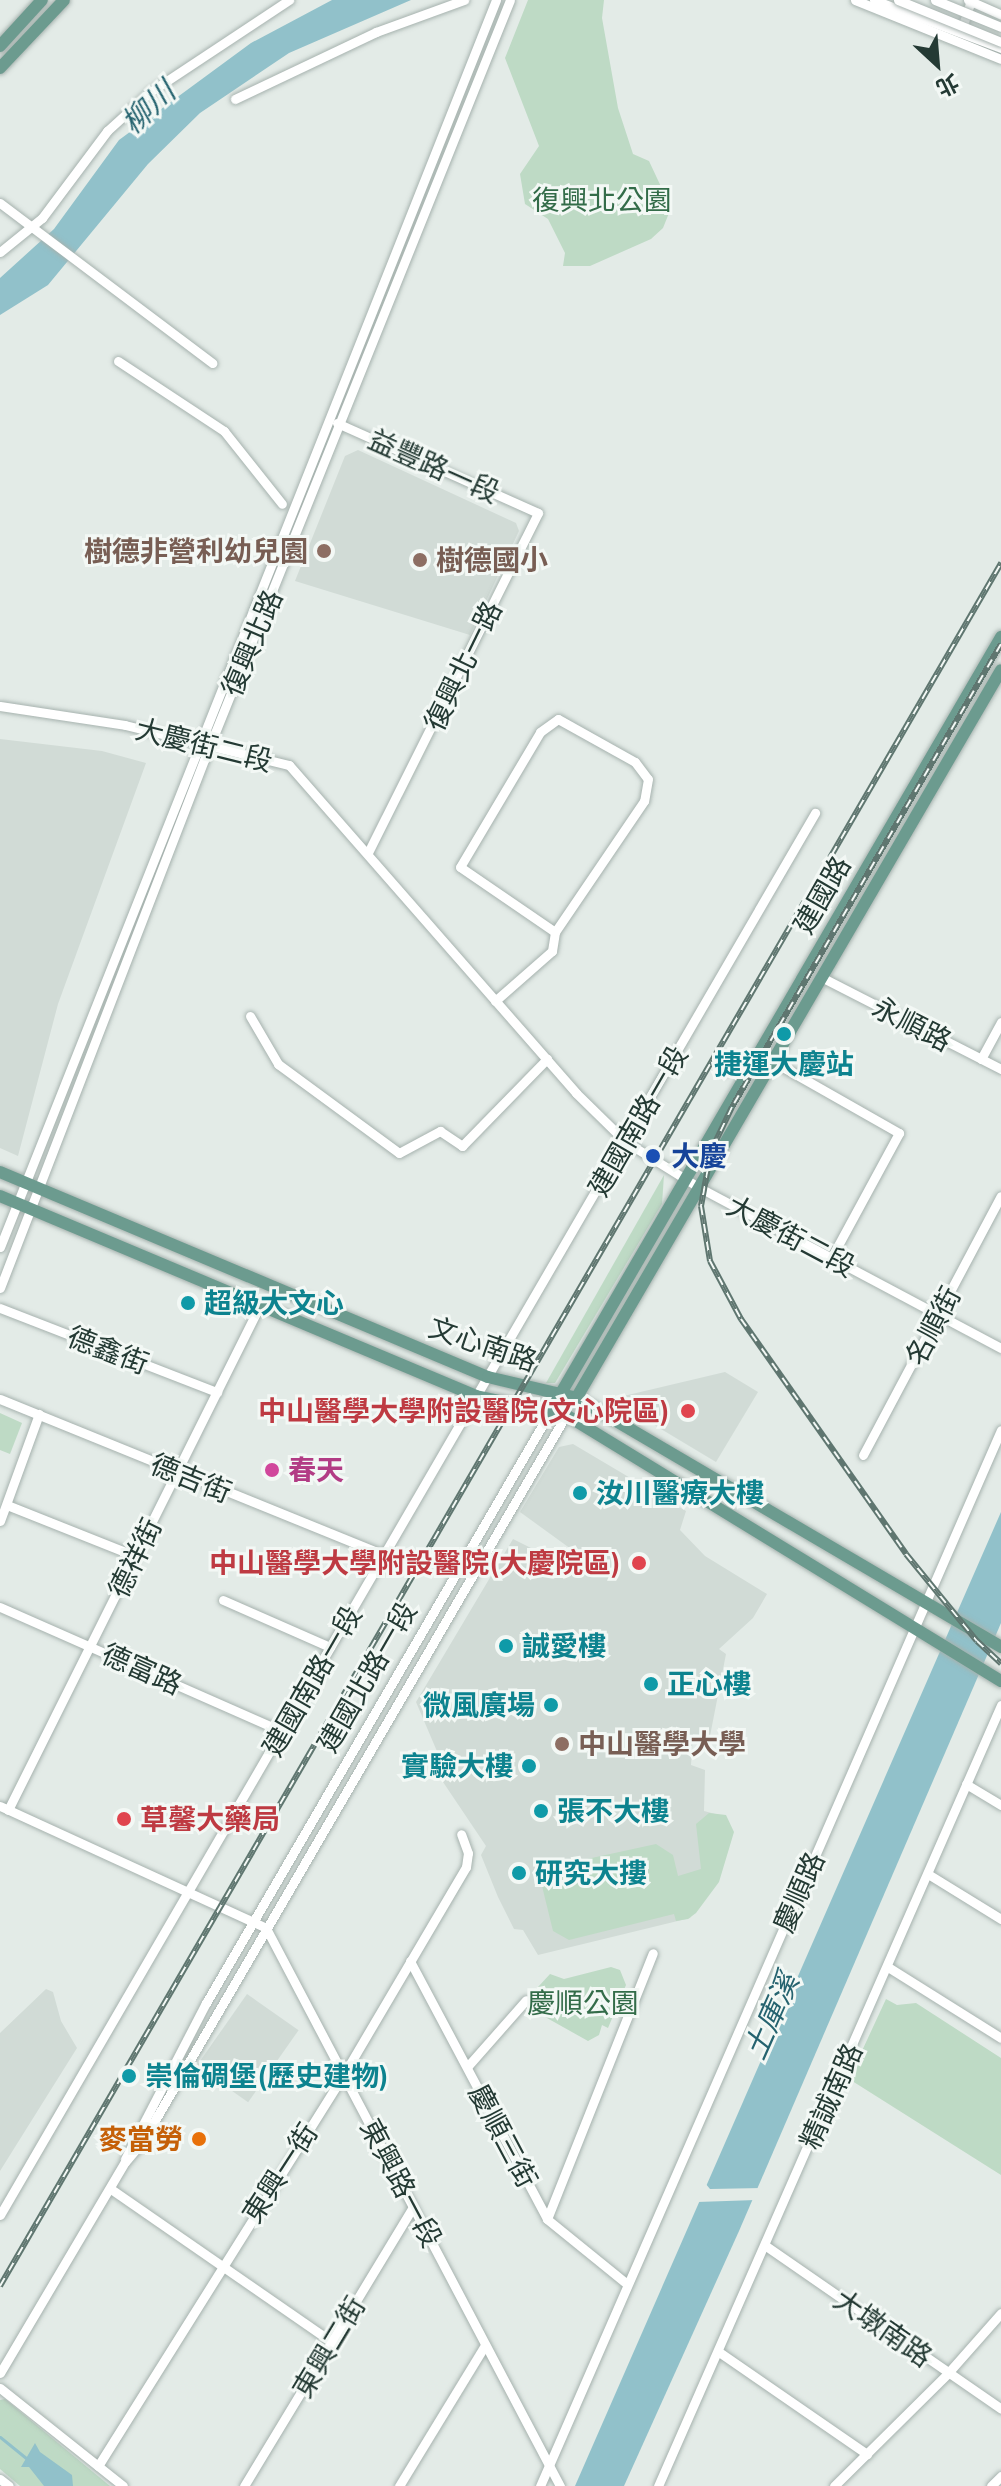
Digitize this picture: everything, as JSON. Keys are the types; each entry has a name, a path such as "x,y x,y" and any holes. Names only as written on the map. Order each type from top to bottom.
{"main road":[{"path":"0,46 42,0"},
{"path":"0,68 64,0"},
{"name":"建國路","path":"686,1179 1001,637"},
{"name":"建國路","path":"700,1188 1001,670"},
{"name":"文心南路","path":"0,1172 488,1377 577,1398 1001,1647"},
{"name":"建國北路一段","path":"550,1412 686,1179"},
{"name":"建國北路一段","path":"566,1415 700,1188"},
{"name":"文心南路","path":"0,1196 476,1396 566,1415 1001,1681"}],"street":[{"path":"0,252 29,228 107,131 150,92 289,0"},
{"path":"235,99 376,32 464,0"},
{"name":"復興北路","path":"0,1288 31,1184 198,743 496,0"},
{"name":"復興北路","path":"31,1184 341,426 510,0"},
{"path":"855,0 895,5 1001,59"},
{"path":"874,0 1001,42"},
{"path":"935,0 1001,27"},
{"path":"958,38 972,0 1001,13"},
{"path":"958,38 1001,48"},
{"path":"0,203 82,267 146,309 212,363"},
{"path":"118,361 224,431 282,504"},
{"name":"益豐路一段","path":"330,418 341,426 538,513"},
{"name":"復興北一路","path":"368,852 538,513"},
{"name":"大慶街二段","path":"0,706 198,743 289,765 495,1001 626,1142 700,1188 1001,1348"},
{"path":"495,1001 552,951 555,932 644,801 648,779 635,762 558,719 540,732 460,867 555,932"},
{"name":"建國南路一段","path":"0,2215 815,813"},
{"name":"永順路","path":"823,978 1001,1069"},
{"path":"250,1016 278,1064 399,1153 440,1131 462,1146 547,1059"},
{"path":"981,1059 1001,1022"},
{"path":"774,1062 899,1133 831,1258"},
{"name":"名順街","path":"863,1455 1001,1196"},
{"name":"復興北路","path":"0,1247 24,1206"},
{"name":"德祥街","path":"4,1808 92,1646 260,1305"},
{"name":"德鑫街","path":"0,1308 217,1392"},
{"name":"德吉街","path":"0,1399 384,1555"},
{"name":"建國北路一段","path":"125,2162 129,2144 253,1922 550,1412"},
{"path":"0,1521 39,1414"},
{"name":"建國北路一段","path":"0,2373 125,2162 144,2139 566,1415"},
{"name":"慶順路","path":"540,2486 1001,1430"},
{"path":"7,1505 135,1556"},
{"path":"223,1600 330,1647"},
{"name":"德富路","path":"0,1607 283,1732"},
{"name":"精誠南路","path":"658,2486 1001,1705"},
{"path":"966,1784 1001,1805"},
{"path":"4,1808 266,1928"},
{"name":"東興一街","path":"98,2466 221,2265 344,2074 469,1861 461,1834"},
{"path":"928,1874 1001,1919"},
{"name":"東興路一段","path":"266,1928 559,2485"},
{"path":"547,2219 653,1953"},
{"name":"慶順三街","path":"410,1961 547,2219 627,2284"},
{"path":"888,1967 1001,2038"},
{"path":"467,2067 526,2000"},
{"path":"111,2189 332,2342"},
{"name":"東興二街","path":"244,2486 413,2207"},
{"name":"大墩南路","path":"766,2246 1001,2409"},
{"path":"834,2486 948,2373 1001,2313"},
{"path":"399,2486 485,2345"},
{"path":"719,2352 867,2454"},
{"path":"0,2388 123,2486"},
{"path":"991,2486 1001,2476"},
{"path":"0,2479 9,2486"}],"shaded area":[{"name":"樹德國小","path":"358,450 516,523 519,531 470,635 295,581 345,456"},
{"path":"0,739 102,751 146,763 58,1004 18,1156 0,1148"},
{"name":"中山醫學大學附設醫院(文心院區)","path":"725,1372 758,1392 716,1462 611,1399"},
{"name":"中山醫學大學","path":"573,1444 686,1511 680,1530 705,1556 767,1594 753,1618 719,1649 726,1654 710,1736 693,1734 691,1765 705,1770 704,1811 719,1815 706,1895 690,1918 538,1955 523,1930 514,1929 498,1897 481,1855 486,1846 443,1782 439,1756 416,1702 513,1539 545,1555 557,1569 571,1549 520,1512 559,1447"},
{"path":"46,1989 53,1992 61,2021 77,2048 0,2171 0,2033"},
{"path":"247,1994 299,2030 248,2102 197,2066"}],"green space":[{"name":"復興北公園","path":"528,0 604,0 602,18 618,108 633,154 649,161 671,208 663,228 651,239 590,266 563,266 565,253 548,219 525,204 520,174 539,146 505,58"},
{"path":"664,1175 662,1204 555,1383 546,1383"},
{"path":"0,1413 22,1423 10,1454 0,1450"},
{"path":"709,1813 726,1815 734,1832 719,1882 696,1913 688,1919 676,1921 674,1914 569,1940 553,1931 542,1886 547,1873 564,1864 656,1844 673,1855 678,1876 701,1869 696,1824"},
{"name":"慶順公園","path":"611,1967 620,1970 626,1985 608,2028 602,2025 599,2035 588,2041 538,2013 527,1999 550,1974 564,1979"},
{"path":"886,1999 897,2005 916,2003 1001,2058 1001,2175 849,2079"},
{"path":"5,2399 110,2486 20,2486 0,2469 0,2400"}],"water":[{"path":"332,0 411,0 289,53 200,113 148,164 48,285 0,315 0,278 54,229 119,140 251,43"},
{"path":"1001,1512 1001,1623 739,2231 624,2486 575,2486"},
{"path":"35,2443 40,2452 72,2475 73,2486 44,2486 29,2467 21,2467"}],"pier":[{"path":"705,2183 710,2189 762,2188 756,2200 697,2202"}],"waterway":[{"path":"0,2437 26,2458"}],"railway":[{"path":"0,2286 1001,563"},
{"path":"1001,644 732,1107 711,1151 701,1206 710,1261 741,1319 906,1554 977,1641 1001,1663"}],"place":[{"name":"樹德非營利幼兒園","path":"324,551"},
{"name":"樹德國小","path":"420,560"},
{"name":"捷運大慶站","path":"784,1034"},
{"name":"大慶","path":"653,1156"},
{"name":"超級大文心","path":"188,1303"},
{"name":"中山醫學大學附設醫院(文心院區)","path":"688,1411"},
{"name":"春天","path":"272,1470"},
{"name":"汝川醫療大樓","path":"580,1493"},
{"name":"中山醫學大學附設醫院(大慶院區)","path":"639,1563"},
{"name":"誠愛樓","path":"506,1646"},
{"name":"正心樓","path":"651,1684"},
{"name":"微風廣場","path":"551,1705"},
{"name":"中山醫學大學","path":"562,1744"},
{"name":"實驗大樓","path":"529,1766"},
{"name":"張不大樓","path":"541,1811"},
{"name":"草馨大藥局","path":"124,1819"},
{"name":"研究大摟","path":"519,1873"},
{"name":"崇倫碉堡(歷史建物)","path":"129,2076"},
{"name":"麥當勞","path":"199,2139"}],"water label":[{"name":"柳川","path":"148,107"},
{"name":"土庫溪","path":"771,2016"}]}
